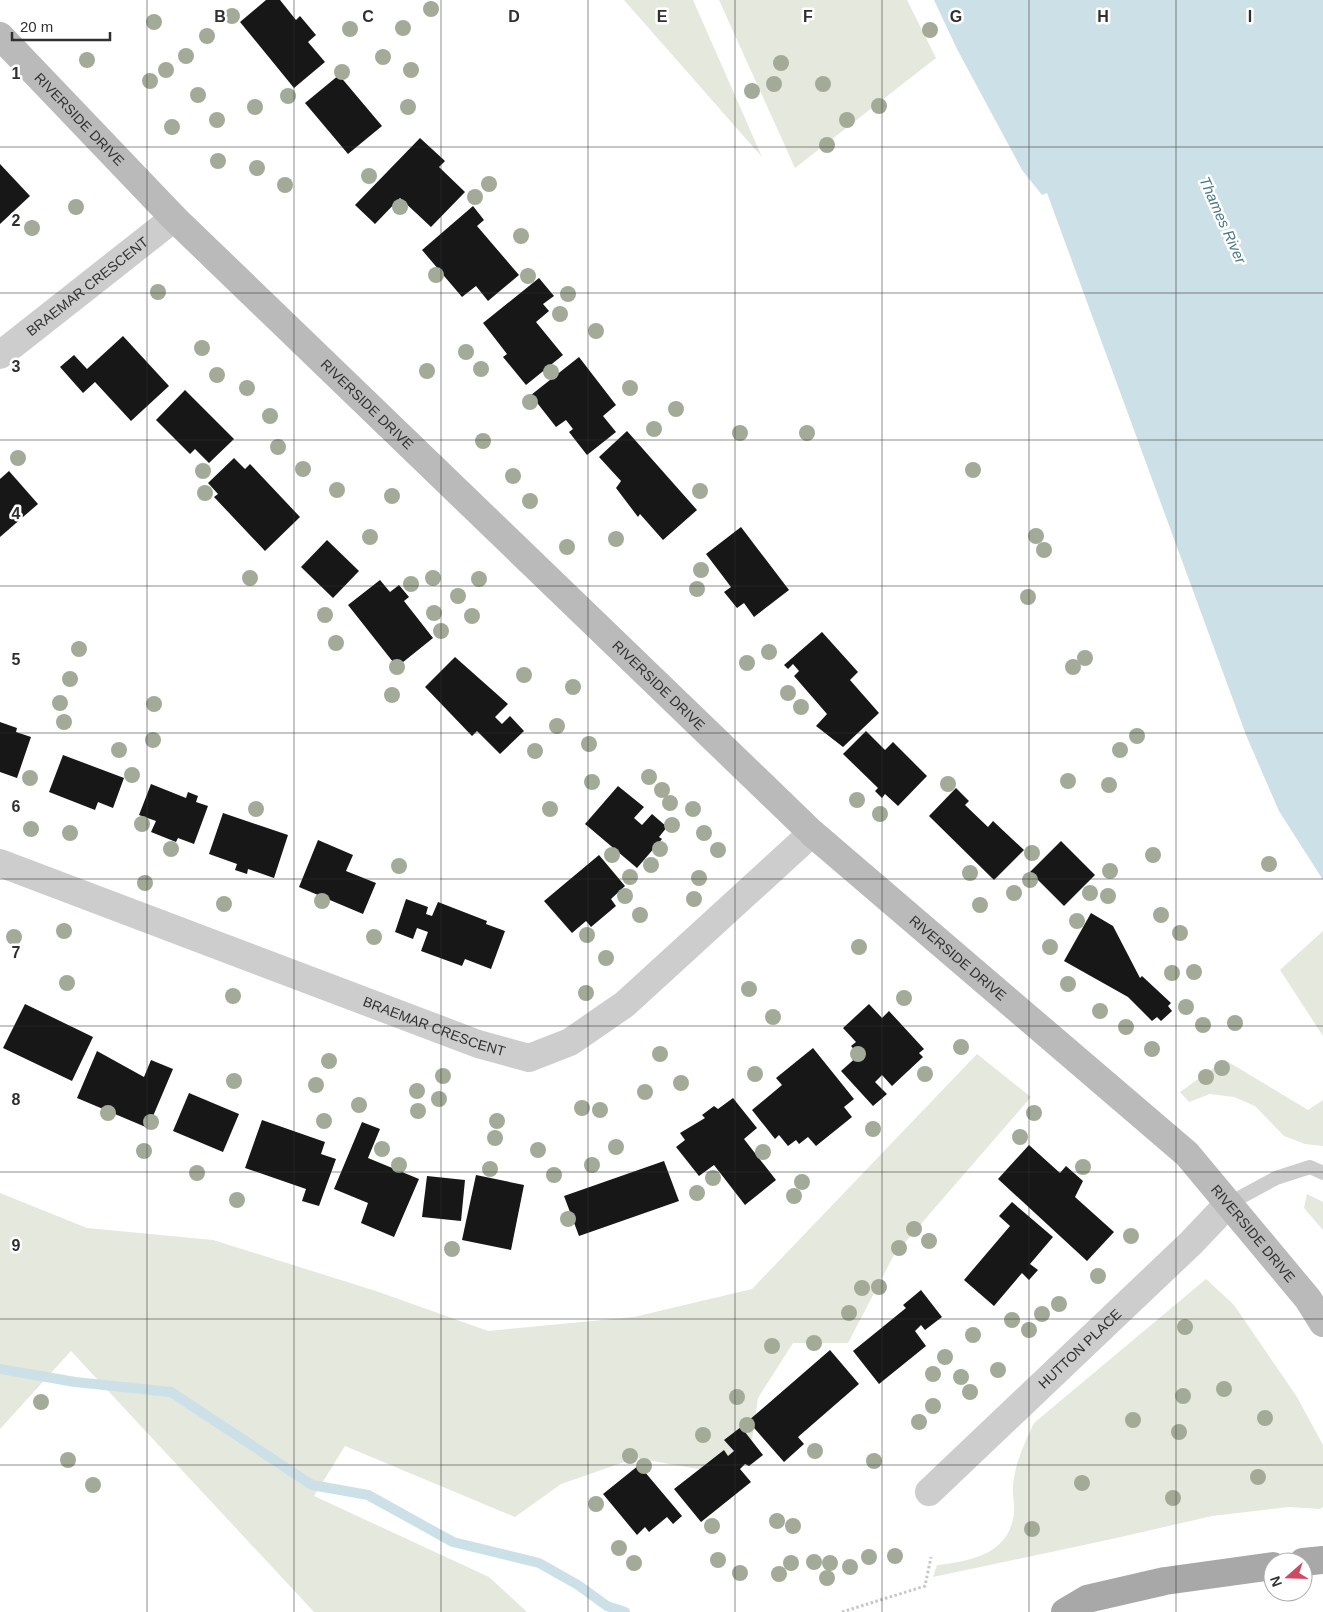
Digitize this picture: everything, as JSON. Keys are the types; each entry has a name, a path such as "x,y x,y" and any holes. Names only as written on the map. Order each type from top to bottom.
{"main road":[{"name":"RIVERSIDE DRIVE","path":"0,36 174,218 812,833 1187,1154 1308,1299 1323,1324"},
{"path":"1065,1612 1087,1599 1164,1581 1263,1567"}],"street":[{"name":"BRAEMAR CRESCENT","path":"0,356 174,218"},
{"name":"BRAEMAR CRESCENT","path":"0,863 478,1044 529,1058 570,1042 626,1004 812,833"},
{"name":"HUTTON PLACE","path":"929,1492 1191,1243 1228,1204"}],"lane":[{"path":"1228,1204 1276,1178 1310,1167 1323,1173"}],"path":[{"path":"842,1612 925,1586 931,1557"}],"shaded area":[{"path":"624,0 693,0 762,157"},
{"path":"719,0 907,0 936,58 795,168"},
{"path":"1323,931 1323,1036 1280,970"},
{"path":"977,1054 1031,1097 894,1255 848,1343 793,1343 758,1398 751,1448 698,1469 636,1458 561,1484 515,1517 345,1446 314,1496 489,1577 527,1612 314,1612 71,1351 0,1429 0,1193 87,1228 213,1240 376,1291 488,1331 634,1317 752,1289"},
{"path":"1225,1060 1308,1110 1323,1100 1323,1146 1305,1144 1284,1136 1255,1106 1234,1097 1210,1094 1189,1102 1180,1092"},
{"path":"1307,1194 1323,1202 1323,1230 1304,1208"},
{"path":"1206,1279 1234,1305 1297,1397 1323,1445 1323,1507 1320,1509 1289,1507 1212,1516 933,1577 937,1565 961,1562 984,1554 994,1549 1009,1531 1014,1515 1013,1485 1016,1469 1034,1423"}],"water":[{"name":"Thames River","path":"934,0 1323,0 1323,880 1279,811 1246,735 1047,193 1042,195 1022,170 957,49"}],"building":[{"path":"266,0 280,0 296,20 300,16 316,35 308,42 325,62 294,88 240,22"},
{"path":"339,75 382,126 348,154 305,103"},
{"path":"420,138 445,161 439,167 465,192 431,227 400,198 375,224 355,205"},
{"path":"0,164 30,196 0,224"},
{"path":"473,206 484,220 477,226 519,275 488,301 476,286 462,297 422,250"},
{"path":"539,278 554,296 543,304 549,311 536,322 563,355 526,385 503,357 507,354 483,323"},
{"path":"123,336 169,386 131,421 95,382 83,393 60,367 74,355 87,369"},
{"path":"579,357 616,405 603,416 616,432 587,455 569,432 573,429 566,420 556,427 531,395"},
{"path":"185,390 234,439 209,463 195,449 190,454 156,420"},
{"path":"627,431 697,510 663,540 640,514 638,517 616,488 621,481 599,457"},
{"path":"234,458 245,469 250,464 300,517 265,551 214,497 218,494 208,483"},
{"path":"9,471 38,504 0,537 0,479"},
{"path":"741,527 789,590 754,617 744,603 737,608 724,592 731,587 706,554"},
{"path":"327,540 359,571 333,598 301,567"},
{"path":"380,580 390,592 399,585 409,597 404,601 433,638 397,667 348,605"},
{"path":"822,632 858,672 850,680 879,713 843,747 816,726 827,714 794,676 799,671 793,664 788,669 784,665"},
{"path":"455,657 508,704 495,717 502,724 510,716 524,731 500,754 477,731 472,736 425,687"},
{"path":"0,722 17,728 16,732 31,737 17,778 0,772"},
{"path":"866,731 885,750 893,742 927,776 898,806 885,794 882,798 875,791 878,788 843,754"},
{"path":"63,755 124,778 113,808 98,802 95,810 49,792"},
{"path":"151,784 186,798 188,792 198,796 196,802 208,806 194,844 178,838 176,842 151,832 156,821 139,815"},
{"path":"618,786 644,807 634,818 642,825 652,814 667,827 659,837 662,839 637,868 585,824"},
{"path":"956,788 969,801 965,805 988,827 993,821 1024,850 994,880 929,816"},
{"path":"223,813 288,835 274,878 248,869 247,874 235,870 237,864 209,854"},
{"path":"318,840 353,855 346,871 376,883 363,914 299,887"},
{"path":"1061,841 1095,875 1064,906 1030,872"},
{"path":"599,855 625,886 611,899 616,906 591,927 586,921 572,933 544,901"},
{"path":"406,899 428,907 426,914 432,916 438,902 487,921 486,924 505,931 491,969 465,959 462,966 421,951 428,932 417,928 413,939 395,932"},
{"path":"1091,913 1113,926 1140,978 1142,976 1171,1003 1168,1006 1172,1011 1161,1021 1157,1017 1152,1021 1128,997 1064,961"},
{"path":"25,1004 93,1037 72,1081 3,1048"},
{"path":"869,1004 882,1018 889,1011 924,1049 919,1053 923,1057 892,1086 882,1075 875,1082 887,1094 873,1106 841,1071 859,1055 851,1046 856,1042 843,1028"},
{"path":"813,1048 854,1099 844,1107 852,1117 816,1146 808,1137 799,1144 796,1140 788,1146 779,1135 775,1139 752,1110 782,1085 776,1078"},
{"path":"97,1051 144,1077 151,1060 173,1069 148,1128 77,1098"},
{"path":"189,1093 239,1114 223,1152 173,1131"},
{"path":"733,1098 757,1128 744,1139 776,1180 745,1205 714,1165 699,1176 676,1147 685,1140 680,1133 705,1118 702,1115 714,1106 718,1109"},
{"path":"262,1120 325,1142 321,1154 336,1159 319,1206 302,1201 306,1189 245,1168"},
{"path":"362,1122 380,1129 368,1158 419,1179 394,1237 361,1223 368,1203 334,1189"},
{"path":"1029,1145 1060,1173 1066,1166 1083,1181 1075,1197 1114,1232 1087,1261 998,1179"},
{"path":"664,1161 679,1201 579,1236 564,1196"},
{"path":"476,1175 524,1185 511,1250 462,1240"},
{"path":"427,1176 465,1180 461,1221 422,1217"},
{"path":"1012,1202 1053,1237 1030,1264 1038,1270 1029,1280 1022,1273 994,1306 964,1280 1010,1226 999,1216"},
{"path":"921,1290 942,1317 925,1330 921,1325 915,1331 926,1346 879,1384 853,1351 906,1308 903,1305"},
{"path":"830,1350 859,1384 798,1437 804,1444 784,1462 748,1421"},
{"path":"741,1427 763,1455 749,1466 745,1464 740,1469 751,1482 701,1522 674,1489 724,1450 728,1456 734,1451 724,1440"},
{"path":"639,1465 682,1516 673,1524 667,1517 649,1532 645,1527 637,1535 603,1494"}],"waterway":[{"path":"0,1369 75,1382 171,1392 312,1485 368,1495 453,1542 539,1563 578,1585 607,1606 625,1612"}]}
